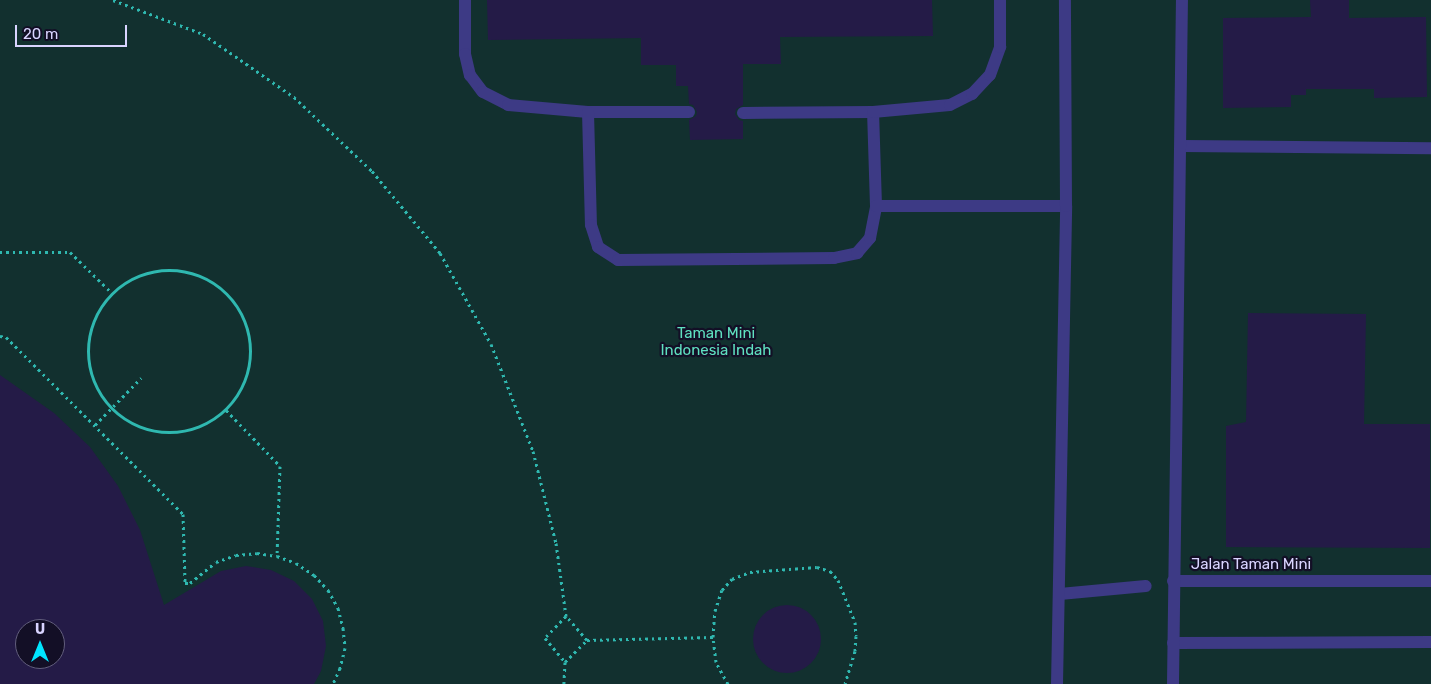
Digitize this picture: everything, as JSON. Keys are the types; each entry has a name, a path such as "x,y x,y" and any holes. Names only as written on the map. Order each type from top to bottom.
{"lane":[{"path":"465,0 465,54 470,75 483,92 508,105 588,112 689,112"},
{"path":"743,113 873,112 950,105 972,94 990,75 1000,47 1000,0"},
{"path":"1057,684 1066,206 1065,0"},
{"path":"1173,581 1182,146 1182,0"},
{"path":"588,112 591,225 598,247 618,260 834,258 857,253 870,238 876,206 873,112"},
{"path":"1182,146 1431,148"},
{"path":"876,206 1066,206"},
{"name":"Jalan Taman Mini","path":"1173,684 1173,581 1431,581"},
{"path":"1060,594 1146,586"},
{"path":"1173,643 1431,642"}],"path":[{"path":"113,0 203,34 294,97 372,171 440,253 491,344 533,452 556,543 566,616 587,640"},
{"path":"0,252 70,252 112,293"},
{"path":"170,270 201,276 228,294 245,321 251,352 244,383 226,410 214,420 200,426 184,432 168,433 137,426 111,408 100,396 93,382 88,366 87,350 94,319 112,293 138,276 170,270"},
{"path":"0,336 6,336 183,514 185,583 190,583 216,562 236,555 257,553 277,556 296,563 314,575 328,590 338,608 343,628 344,648 340,668 333,684"},
{"path":"94,425 141,378"},
{"path":"226,410 280,466 277,556"},
{"path":"728,684 716,662 713,637 714,611 722,590 732,579 750,572 817,567 830,571 838,580 856,629 854,651 845,684"},
{"path":"565,662 544,638 566,616"},
{"path":"564,684 565,662 587,640 713,637"}],"green space":[{"name":"Taman Mini Indonesia Indah","path":"0,0 1431,0 1431,684 0,684"}],"building":[{"path":"487,0 932,0 933,36 780,37 781,64 743,64 743,105 736,109 735,114 739,120 743,121 743,139 690,140 689,120 696,116 697,112 693,105 689,104 688,86 676,86 676,65 641,65 641,38 488,40"},
{"path":"1310,0 1349,0 1349,18 1426,17 1427,97 1374,98 1374,89 1306,89 1306,95 1291,95 1291,107 1223,108 1223,18 1311,17"},
{"path":"1248,313 1366,314 1364,424 1430,424 1430,548 1226,547 1226,426 1246,422"},
{"path":"0,375 54,413 90,447 118,486 140,530 164,605 221,571 246,566 271,570 294,581 312,599 323,621 326,646 321,671 314,684 0,684"},
{"path":"787,605 800,608 811,615 818,626 821,639 818,652 811,663 800,670 787,673 774,670 763,663 756,652 753,639 756,626 763,615 774,608"}]}
